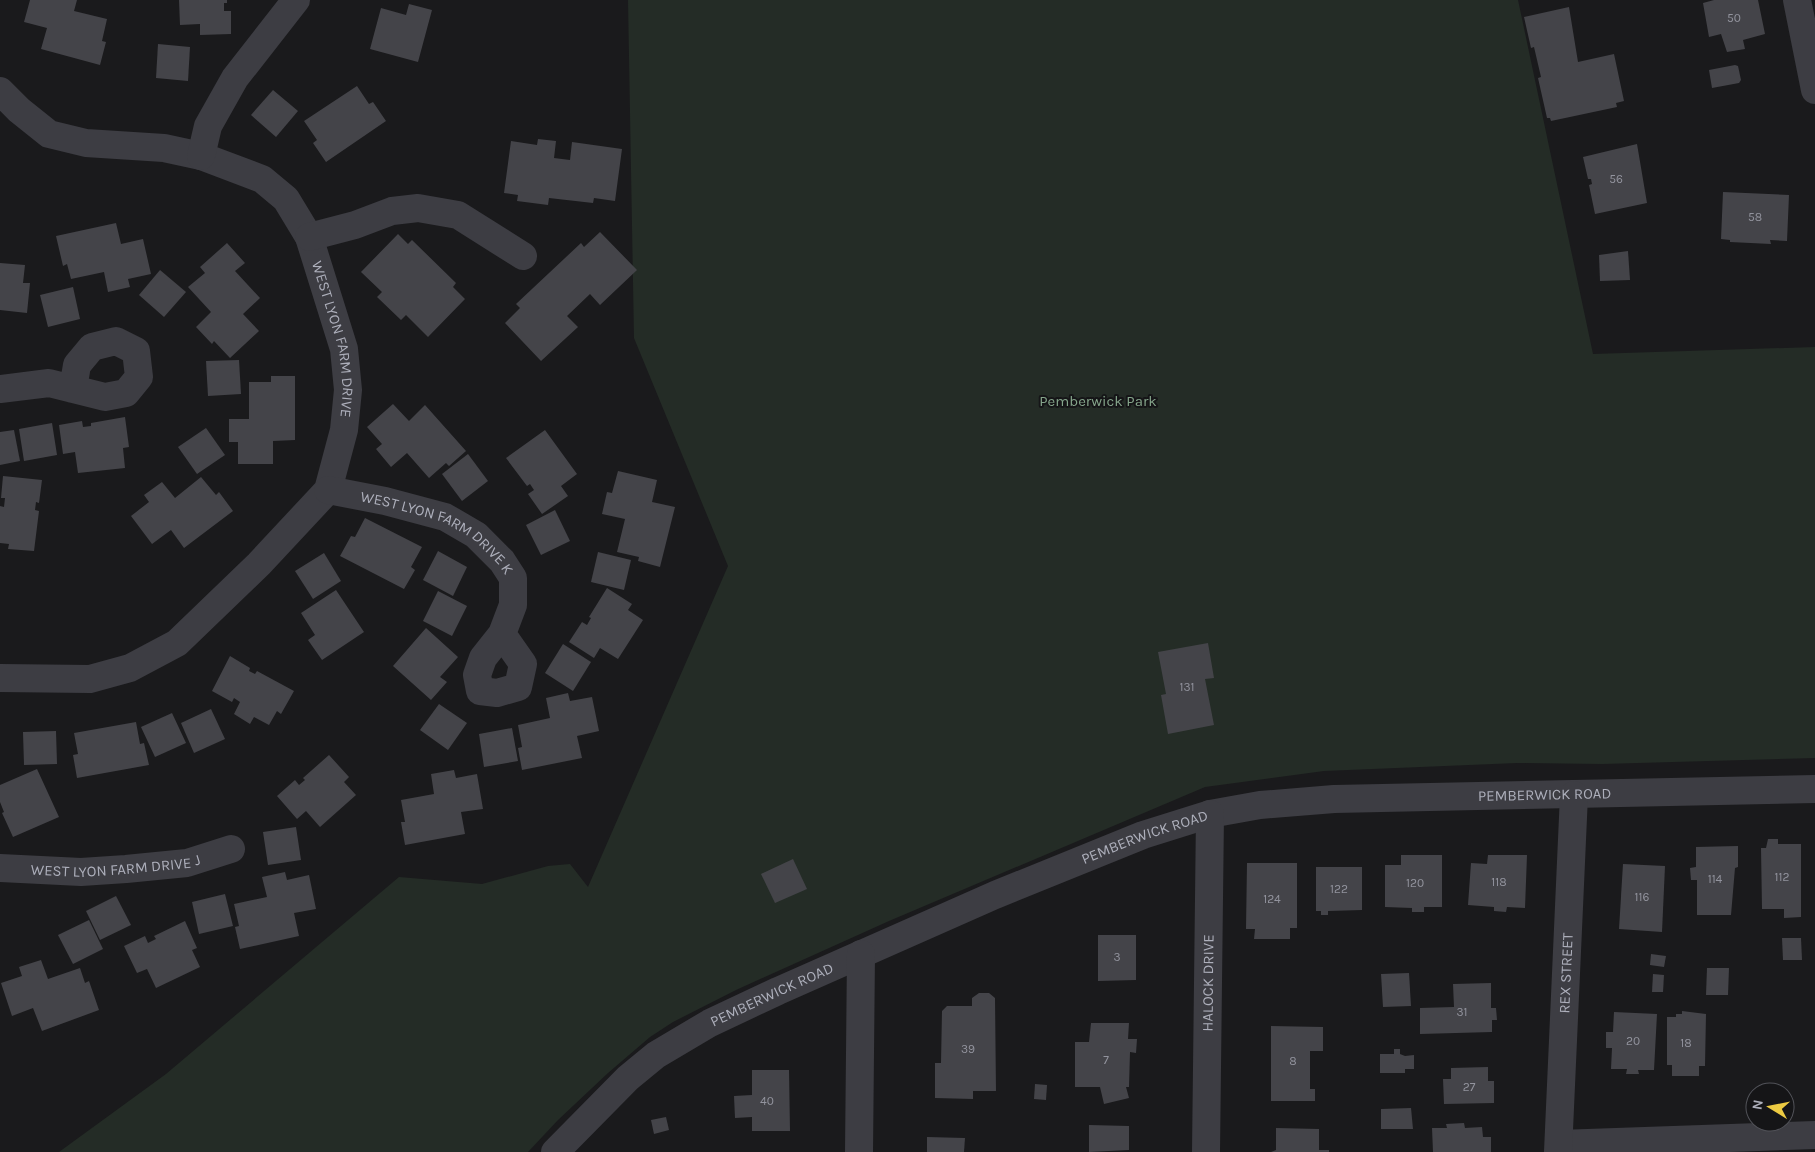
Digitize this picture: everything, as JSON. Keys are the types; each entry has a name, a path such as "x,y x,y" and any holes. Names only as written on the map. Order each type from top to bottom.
{"street":[{"path":"201,156 208,126 234,78 296,0"},
{"path":"1797,0 1815,90"},
{"name":"WEST LYON FARM DRIVE","path":"0,91 18,110 50,134 86,143 164,148 201,156 262,179 286,199 310,237 344,349 348,390 344,430 328,490 259,564 177,644 130,668 90,679 1,683"},
{"path":"310,237 355,225 392,211 418,208 458,214 523,256"},
{"path":"0,389 50,382 73,389"},
{"name":"WEST LYON FARM DRIVE K","path":"328,490 444,517 476,535 502,562 513,578 513,605 502,634"},
{"name":"PEMBERWICK ROAD","path":"555,1152 628,1078 656,1055 710,1024 994,895 1143,836 1210,814 1260,805 1334,798 1815,789"},
{"name":"REX STREET","path":"1558,1148 1574,795"},
{"name":"HALOCK DRIVE","path":"1206,1152 1210,814"},
{"name":"WEST LYON FARM DRIVE J","path":"0,868 81,872 126,870 187,863 231,849"},
{"path":"859,1152 861,954"},
{"path":"1558,1148 1815,1135"}],"green space":[{"name":"Pemberwick Park","path":"628,0 1518,0 1593,354 1815,347 1815,758 1602,764 1517,763 1324,771 1205,787 889,921 736,990 673,1022 650,1037 608,1073 558,1120 528,1152 59,1152 166,1074 399,877 482,884 548,866 570,864 588,887 728,566 634,338"}],"building":[{"path":"30,0 77,0 74,11 107,19 102,41 106,42 100,65 41,49 47,28 24,22"},
{"path":"179,0 227,0 227,3 224,3 224,11 231,11 231,34 200,35 200,24 180,25"},
{"path":"1714,0 1758,0 1765,34 1743,40 1745,49 1727,52 1721,34 1709,37 1703,3"},
{"path":"409,4 432,10 418,62 370,49 381,8 406,15"},
{"path":"1569,7 1578,62 1614,54 1624,101 1616,103 1617,107 1551,121 1550,118 1547,118 1538,78 1541,77 1534,47 1531,48 1524,17"},
{"path":"158,44 190,47 188,81 156,78"},
{"path":"1738,66 1741,80 1739,83 1712,88 1709,70"},
{"path":"357,86 369,104 373,102 386,121 326,162 313,143 317,140 304,121"},
{"path":"273,90 298,111 276,137 251,115"},
{"path":"538,139 556,141 554,158 570,160 572,142 622,149 615,201 594,198 593,203 549,198 548,205 517,201 518,195 504,193 511,141 537,145"},
{"path":"1637,144 1647,203 1595,214 1589,185 1592,184 1591,179 1588,179 1583,157"},
{"path":"1723,192 1789,195 1787,241 1770,240 1771,244 1730,242 1730,240 1721,239"},
{"path":"116,223 121,244 143,239 151,274 128,279 130,287 108,292 104,272 71,279 67,264 63,266 56,236"},
{"path":"600,232 637,270 600,305 590,294 567,316 578,327 541,361 505,323 520,308 516,304 581,243 584,247"},
{"path":"398,234 408,244 412,240 456,283 453,287 465,299 428,337 406,315 401,320 377,297 382,292 361,272"},
{"path":"227,243 245,263 235,271 260,298 243,314 259,331 230,358 214,341 212,344 196,327 211,312 188,287 205,273 200,267"},
{"path":"1628,251 1630,280 1600,281 1599,255"},
{"path":"0,263 25,265 23,283 30,283 27,313 0,310"},
{"path":"160,270 186,292 164,317 139,295"},
{"path":"73,287 80,319 48,327 40,295"},
{"path":"239,360 241,394 208,396 206,361"},
{"path":"271,376 295,376 295,440 273,441 273,464 238,464 238,442 229,442 229,419 249,419 249,382 271,382"},
{"path":"393,404 409,421 425,405 466,451 449,466 446,463 429,478 407,453 391,467 376,449 382,444 367,427"},
{"path":"125,417 129,447 123,448 125,468 78,473 75,452 63,454 59,425 82,421 83,427 91,426 91,423"},
{"path":"52,423 57,455 24,461 19,429"},
{"path":"206,428 225,455 197,474 178,447"},
{"path":"14,430 20,461 0,465 0,432"},
{"path":"545,430 577,474 561,486 568,496 542,514 528,494 534,490 530,484 527,486 506,458"},
{"path":"468,454 488,481 462,501 442,474"},
{"path":"618,471 657,480 652,502 675,507 660,567 638,561 639,557 617,552 625,519 602,514 607,492 612,493"},
{"path":"3,476 42,480 39,503 36,502 35,510 39,511 34,551 8,549 9,544 0,543 0,506 4,507 5,498 1,498"},
{"path":"201,477 216,495 219,492 233,511 184,548 171,530 152,544 131,516 149,502 144,495 162,482 175,498"},
{"path":"555,510 570,541 541,555 526,525"},
{"path":"365,518 422,547 411,567 415,570 404,589 340,556 351,536 355,537"},
{"path":"438,551 467,567 453,596 423,580"},
{"path":"598,552 631,560 624,590 591,582"},
{"path":"324,553 341,581 313,599 295,571"},
{"path":"607,588 632,604 628,610 643,620 618,659 600,648 594,658 569,642 582,622 587,625 591,618 589,617"},
{"path":"336,590 364,632 322,660 308,640 315,635 301,613"},
{"path":"438,591 467,606 452,636 423,621"},
{"path":"426,628 458,657 440,677 447,682 431,700 393,666"},
{"path":"1208,643 1214,678 1205,679 1214,725 1168,734 1161,695 1166,694 1158,652"},
{"path":"563,644 591,662 573,691 545,673"},
{"path":"230,656 250,668 249,671 255,674 257,671 294,691 281,714 277,711 269,725 254,717 250,724 234,714 240,702 234,698 232,702 212,691"},
{"path":"568,693 570,701 592,697 599,731 577,736 582,758 522,770 518,748 522,747 518,725 550,718 546,698"},
{"path":"439,704 467,723 448,750 420,730"},
{"path":"211,709 225,739 194,753 181,723"},
{"path":"172,713 186,743 155,757 141,727"},
{"path":"136,722 140,744 144,743 149,765 77,778 73,755 78,754 74,733"},
{"path":"512,728 518,761 484,767 479,734"},
{"path":"56,731 57,764 24,765 23,732"},
{"path":"329,755 349,777 344,782 356,795 320,827 306,811 297,819 277,796 295,780 299,785 305,780 303,778"},
{"path":"37,769 59,817 13,837 2,813 4,812 0,802 0,785"},
{"path":"454,770 456,778 477,774 483,809 461,812 465,834 405,845 401,822 405,822 401,800 434,794 431,774"},
{"path":"296,827 301,860 268,865 263,832"},
{"path":"1768,839 1778,839 1778,844 1801,844 1801,917 1784,918 1784,909 1762,909 1761,848 1766,848"},
{"path":"1738,846 1738,867 1735,868 1731,915 1697,915 1697,880 1691,880 1690,868 1696,867 1696,847"},
{"path":"1401,855 1442,855 1442,907 1424,907 1424,912 1412,912 1412,908 1385,907 1385,865 1401,865"},
{"path":"1488,855 1527,855 1525,908 1507,907 1506,912 1494,911 1494,907 1468,905 1471,863 1487,864"},
{"path":"793,859 807,889 775,903 761,874"},
{"path":"1247,863 1297,863 1297,928 1290,928 1290,939 1254,939 1255,929 1246,929"},
{"path":"1623,864 1665,866 1662,932 1619,929"},
{"path":"1316,867 1362,867 1362,910 1328,911 1328,915 1321,915 1321,911 1316,911"},
{"path":"285,872 287,880 309,875 316,909 294,913 299,936 240,949 235,927 239,926 234,904 267,897 262,877"},
{"path":"225,894 233,926 199,934 192,902"},
{"path":"116,896 131,925 100,940 86,911"},
{"path":"89,920 103,949 73,964 58,935"},
{"path":"185,921 197,948 192,950 200,967 156,988 147,969 137,973 124,946 145,936 148,943 156,939 154,936"},
{"path":"1098,935 1136,935 1136,980 1098,981"},
{"path":"1782,938 1801,938 1802,960 1783,960"},
{"path":"1651,954 1666,956 1664,967 1650,965"},
{"path":"41,960 48,979 80,968 85,983 89,981 99,1010 42,1031 33,1008 12,1016 1,983 22,976 19,967"},
{"path":"1707,968 1729,968 1728,995 1706,995"},
{"path":"1409,973 1411,1006 1383,1007 1381,974"},
{"path":"1653,974 1664,975 1663,992 1652,992"},
{"path":"1491,983 1491,1008 1496,1008 1497,1020 1492,1020 1492,1032 1420,1034 1420,1008 1454,1007 1453,984"},
{"path":"979,993 989,993 995,998 996,1091 973,1091 973,1099 935,1098 935,1063 941,1063 942,1011 947,1006 972,1006 972,998"},
{"path":"1682,1011 1706,1014 1705,1066 1699,1066 1699,1076 1672,1076 1672,1065 1667,1065 1667,1017 1676,1017 1676,1014 1682,1014"},
{"path":"1614,1012 1657,1014 1654,1070 1638,1070 1639,1074 1626,1074 1627,1069 1611,1069 1612,1048 1606,1048 1606,1032 1613,1032"},
{"path":"1091,1023 1129,1023 1128,1039 1137,1039 1136,1053 1130,1052 1129,1087 1126,1087 1129,1098 1104,1104 1100,1087 1075,1087 1075,1042 1089,1042"},
{"path":"1271,1026 1323,1027 1323,1051 1310,1051 1310,1089 1315,1089 1315,1101 1271,1101"},
{"path":"1394,1049 1400,1049 1400,1054 1405,1056 1414,1055 1414,1069 1405,1069 1405,1073 1380,1073 1380,1054 1394,1054"},
{"path":"1488,1067 1488,1081 1494,1081 1494,1103 1444,1104 1443,1079 1451,1079 1451,1068"},
{"path":"752,1070 789,1070 790,1131 752,1131 752,1117 735,1118 734,1096 752,1095"},
{"path":"1035,1084 1047,1085 1046,1100 1034,1099"},
{"path":"1411,1108 1413,1129 1381,1129 1381,1109"},
{"path":"666,1117 669,1130 654,1134 651,1120"},
{"path":"1464,1123 1465,1128 1482,1127 1483,1137 1491,1137 1491,1152 1433,1152 1432,1128 1447,1128 1446,1124"},
{"path":"1089,1125 1129,1126 1129,1150 1089,1152"},
{"path":"1276,1128 1319,1129 1319,1150 1329,1150 1329,1152 1271,1152 1276,1150"},
{"path":"927,1137 965,1138 964,1152 927,1152"}]}
